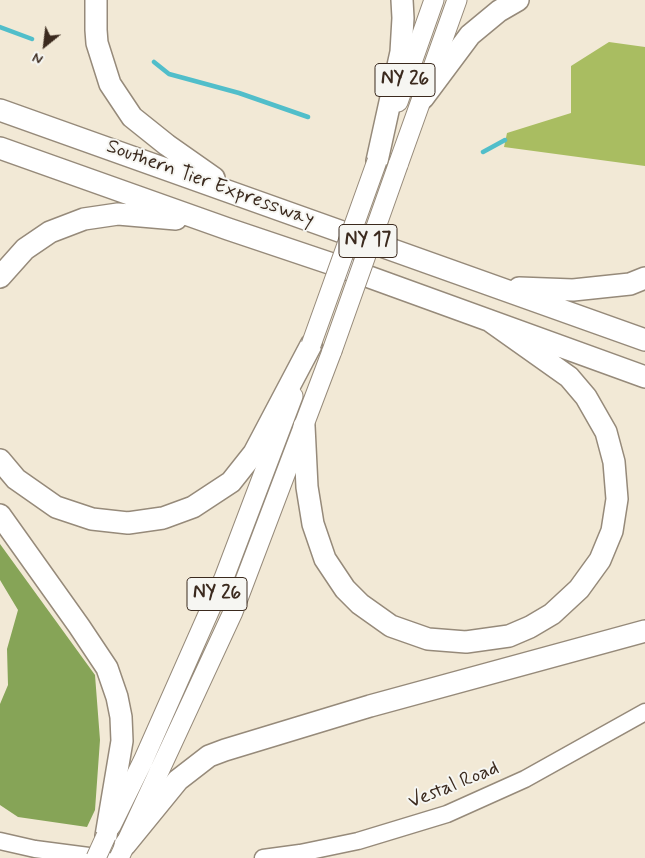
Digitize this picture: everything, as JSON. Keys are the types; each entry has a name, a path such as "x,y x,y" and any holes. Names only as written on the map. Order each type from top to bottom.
{"highway":[{"path":"96,0 97,43 110,84 132,117 167,145 237,194"},
{"path":"377,160 401,52 402,0"},
{"path":"423,98 470,35 499,11 518,0"},
{"name":"Southern Tier Expressway","path":"0,110 645,340"},
{"name":"Southern Tier Expressway","path":"0,148 350,270 645,377"},
{"path":"0,277 25,249 50,232 84,219 118,214 138,215 228,229"},
{"path":"500,287 573,290 630,284 645,278"},
{"path":"304,426 307,487 312,524 326,559 345,588 360,604 391,626 428,639 466,642 509,636 530,627 552,614 579,589 600,560 612,531 617,499 614,462 606,432 586,397 569,377 490,322"},
{"path":"0,460 16,479 56,507 92,519 128,523 163,518 193,507 231,482 254,453 311,345"},
{"path":"0,515 107,668 117,697 121,717 122,741 117,846"},
{"path":"117,846 178,780 209,756 370,706 645,631"}],"main road":[{"name":"NY 26","path":"117,846 143,761 224,578 311,345 434,0"},
{"name":"NY 26","path":"96,858 117,846 233,612 332,351 457,0"}],"street":[{"name":"Vestal Road","path":"263,858 300,853 358,841 447,814 525,779 645,712"},
{"path":"0,842 104,858"}],"green space":[{"path":"609,42 645,47 645,166 504,147 507,133 571,113 571,66"},
{"path":"0,544 95,675 100,740 95,810 87,827 18,817 0,805 0,704 8,685 7,649 18,610 0,580"}],"waterway":[{"path":"0,27 32,39"},
{"path":"154,62 169,74 239,93 308,117"},
{"path":"483,152 505,140"}]}
